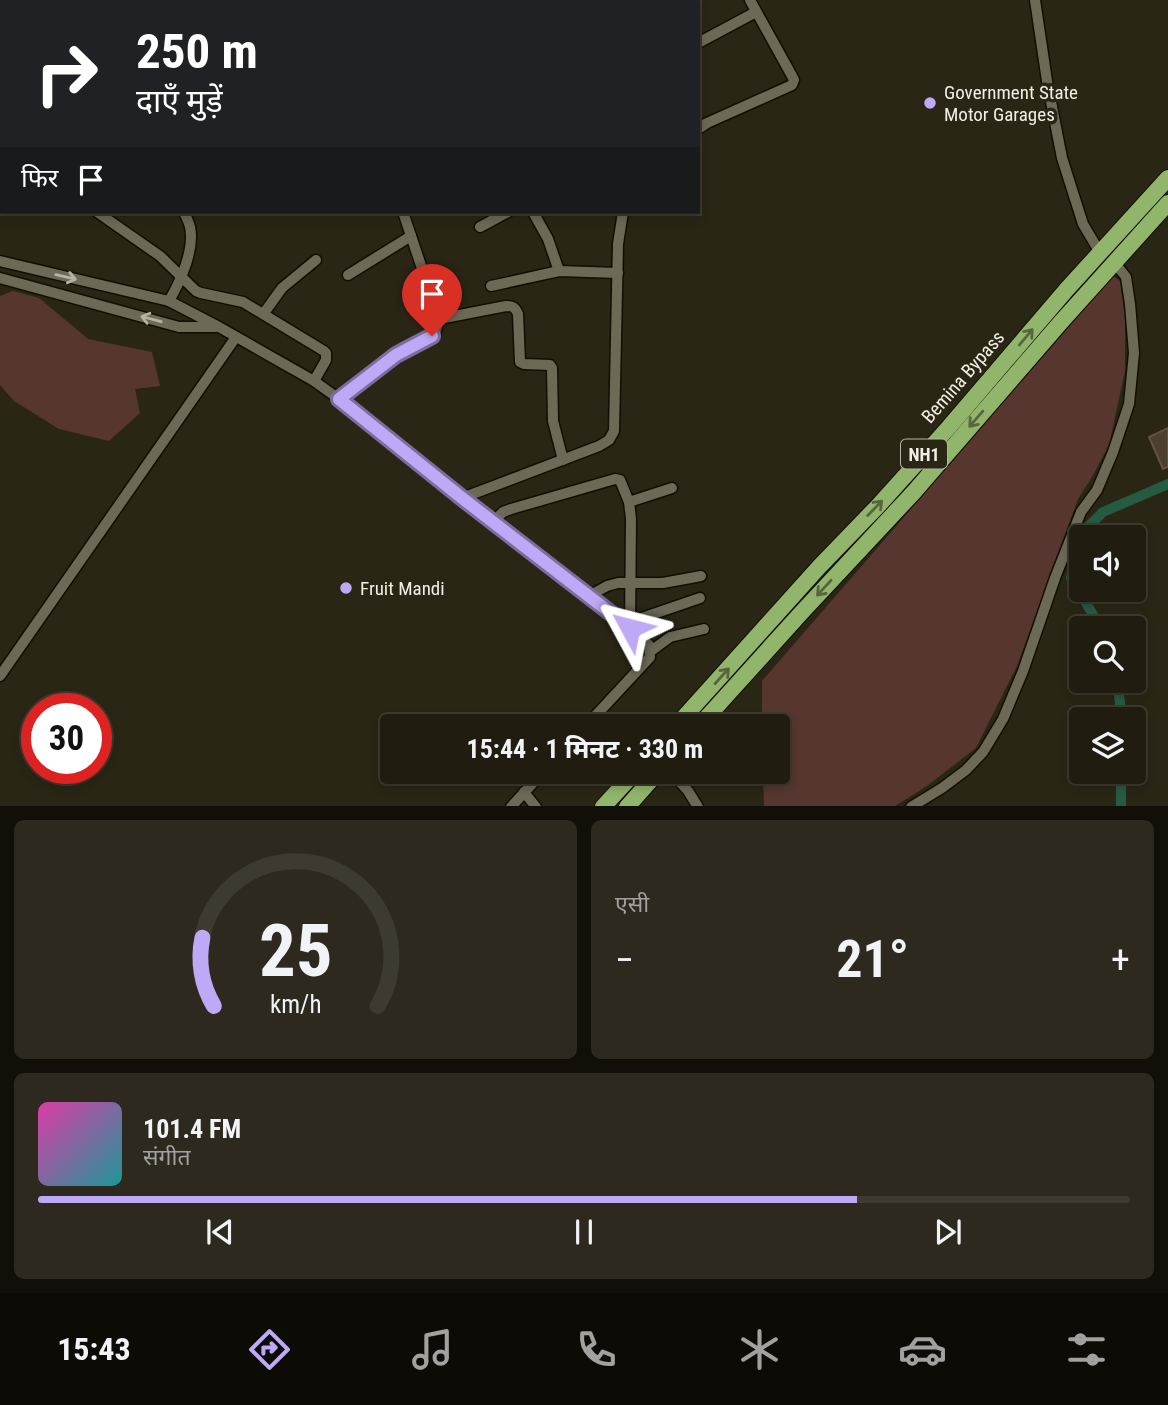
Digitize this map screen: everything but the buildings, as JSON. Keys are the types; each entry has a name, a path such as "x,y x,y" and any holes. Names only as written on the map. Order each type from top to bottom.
{"highway":[{"name":"Bemina Bypass","path":"710,714 914,492 1168,178"},
{"name":"Bemina Bypass","path":"687,714 818,567 949,427 1067,289 1168,203"},
{"path":"604,806 624,784"},
{"path":"628,806 647,784"}],"street":[{"path":"913,806 966,770 983,751 1003,719 1081,512 1097,489 1129,404 1134,353 1126,277 1096,246 1083,224 1062,158 1035,0"},
{"path":"700,42 755,4 792,76 793,83 700,128"},
{"path":"99,214 160,256 190,287 201,293 237,300 264,313 327,353 327,360 314,381"},
{"path":"169,301 182,277 191,236 185,214"},
{"path":"339,399 396,355 435,334 439,319 404,214"},
{"path":"480,227 504,214"},
{"path":"534,214 548,239 559,271"},
{"path":"462,498 609,440 614,431 618,244 623,214"},
{"path":"348,275 411,236"},
{"path":"264,313 282,288 316,260"},
{"path":"0,261 169,301 314,381 339,399 645,639 651,651 648,661 597,714"},
{"path":"492,286 559,271 618,273"},
{"path":"0,278 179,327 219,327"},
{"path":"439,319 506,306 516,309 520,362 550,365 552,368 554,421 563,460"},
{"path":"0,677 236,337"},
{"path":"493,522 503,512 511,509 620,480 629,502 632,543 630,625"},
{"path":"629,502 672,488"},
{"path":"589,596 607,586 663,583 701,576"},
{"path":"630,625 700,598"},
{"path":"651,651 670,637 704,629"},
{"path":"512,806 532,784"},
{"path":"681,784 697,806"},
{"path":"524,792 535,806"}],"shaded area":[{"path":"1113,276 1120,281 1125,316 1125,371 1109,445 1078,499 1017,666 976,748 927,786 895,806 764,806 763,784 790,784 790,714 762,714 762,681"},
{"path":"13,291 39,298 88,339 152,352 160,386 135,389 140,413 109,441 59,429 14,401 0,385 0,296"}],"waterway":[{"path":"1094,616 1071,578 1078,537 1103,512 1168,484"},
{"path":"1119,693 1120,707"},
{"path":"1121,784 1121,806"}],"place":[{"name":"Government State Motor Garages","path":"930,103"},
{"name":"Fruit Mandi","path":"346,588"}],"route":[{"path":"432,336 396,355 339,399 630,628"}]}
